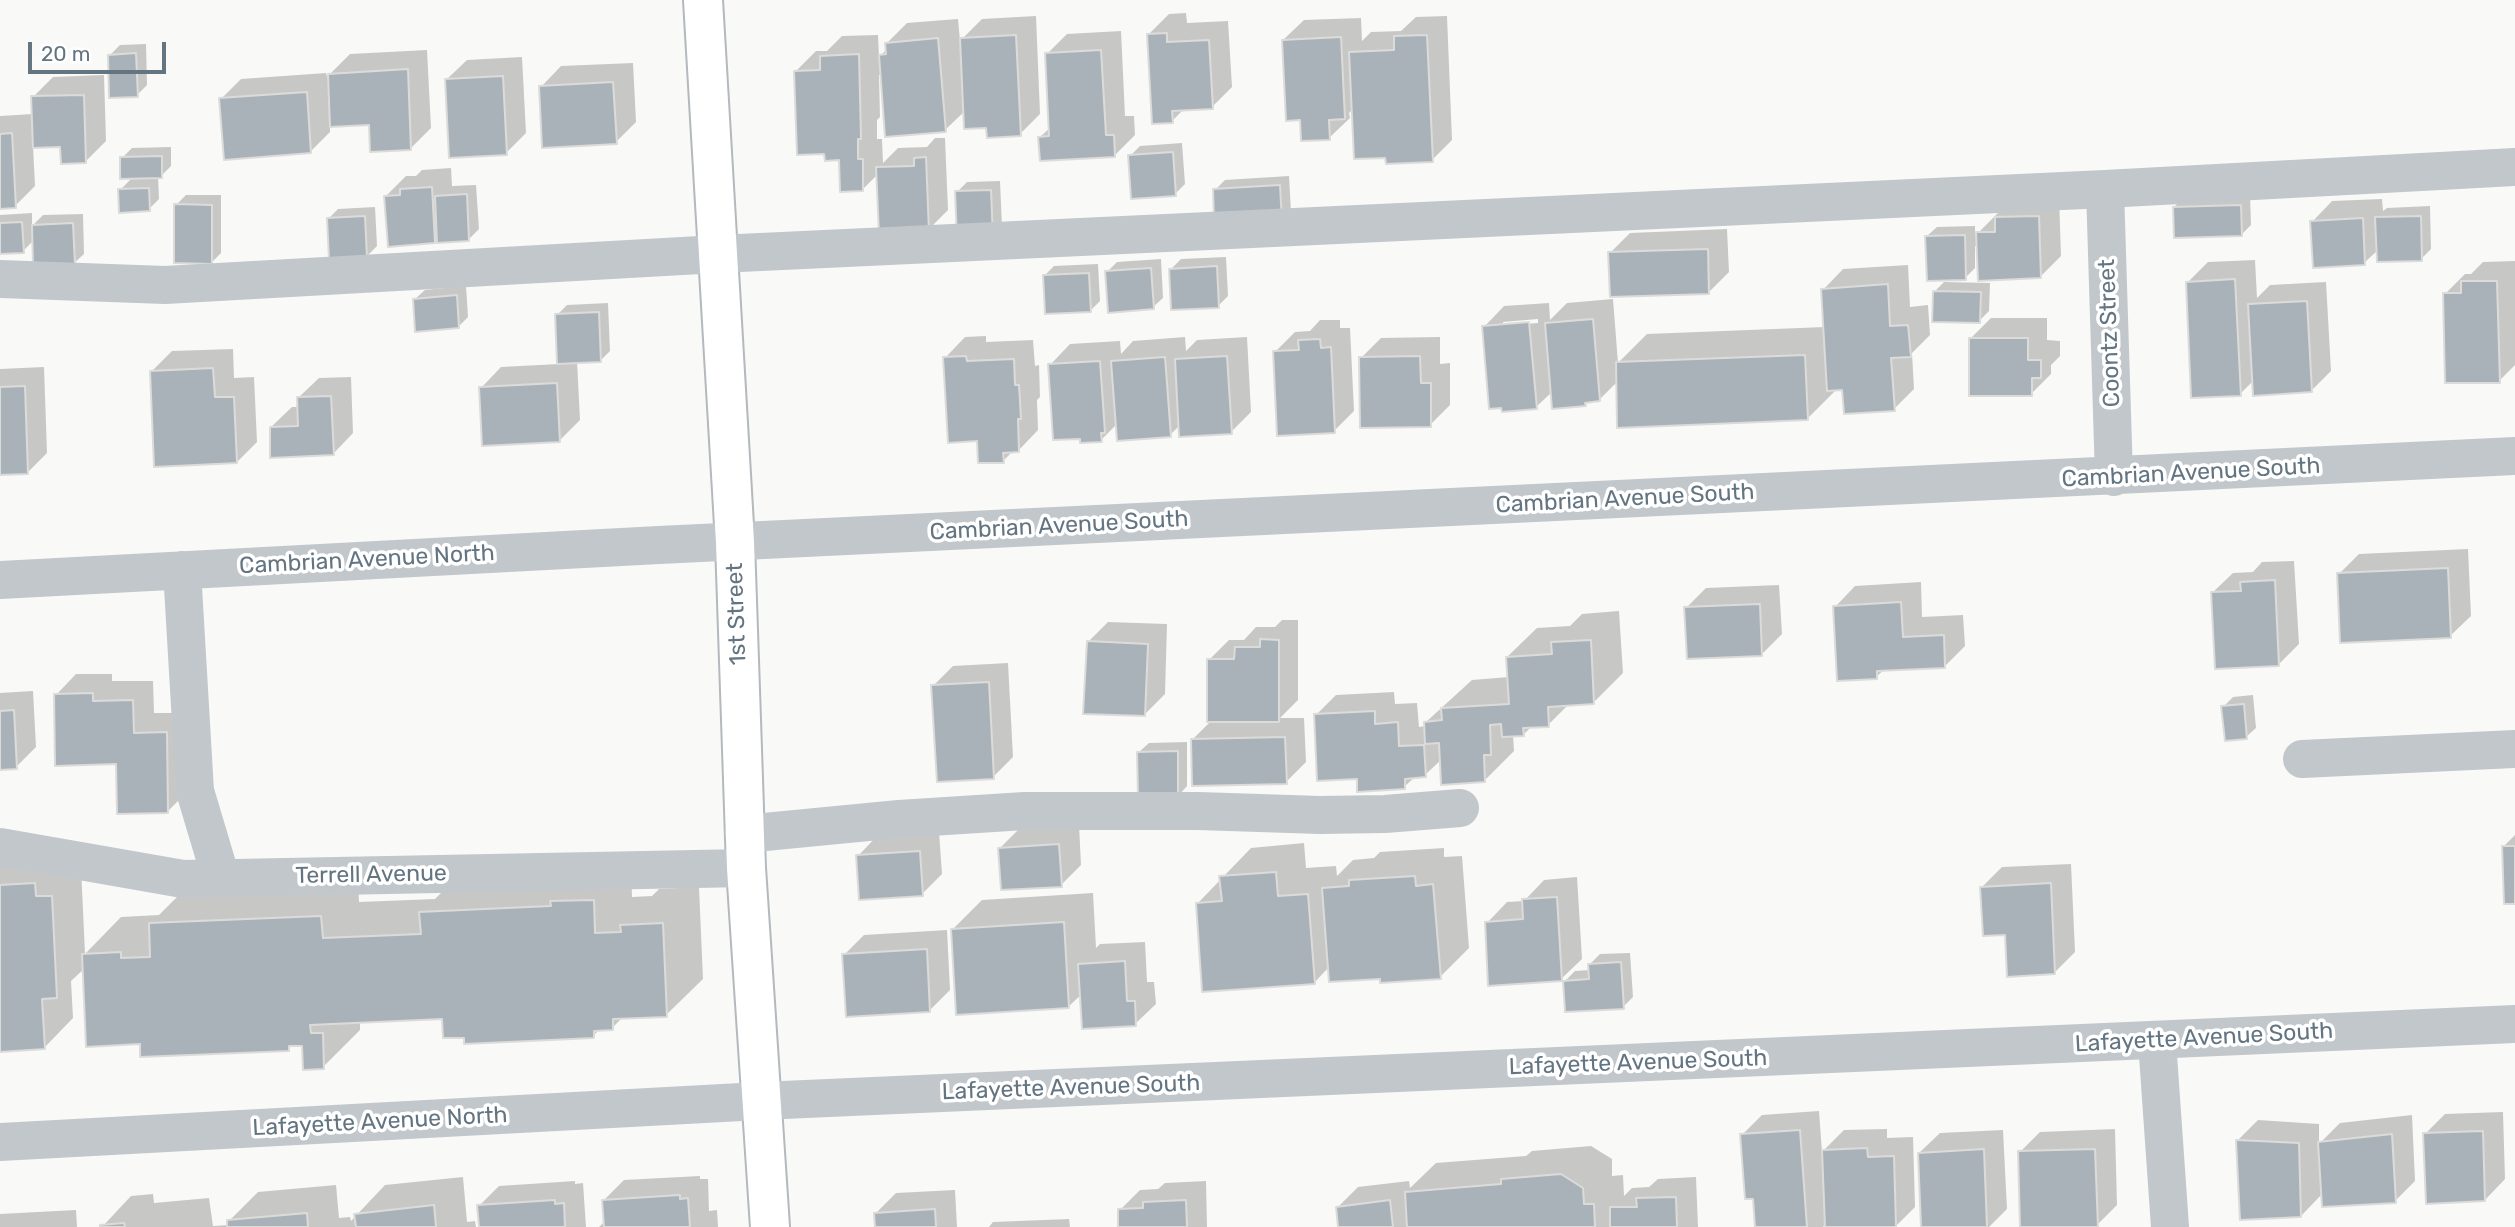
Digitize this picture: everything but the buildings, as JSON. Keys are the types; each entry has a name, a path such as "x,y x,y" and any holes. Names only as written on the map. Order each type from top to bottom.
{"main road":[{"name":"1st Street","path":"703,0 735,541 745,851 770,1227"}],"street":[{"path":"0,279 165,285 718,254 2105,189 2515,167"},
{"name":"Coontz Street","path":"2105,189 2114,477"},
{"name":"Cambrian Avenue South","path":"735,541 2515,456"},
{"name":"Cambrian Avenue North","path":"0,580 735,541"},
{"path":"182,570 195,791 221,878"},
{"path":"2302,759 2515,749"},
{"name":"Terrell Avenue","path":"0,847 183,879 221,878 745,851 899,819 1025,811 1198,811 1320,815 1385,814 1460,808"},
{"name":"Lafayette Avenue South","path":"760,1101 2515,1024"},
{"path":"2157,1041 2171,1227"},
{"name":"Lafayette Avenue North","path":"0,1142 760,1101"}]}
